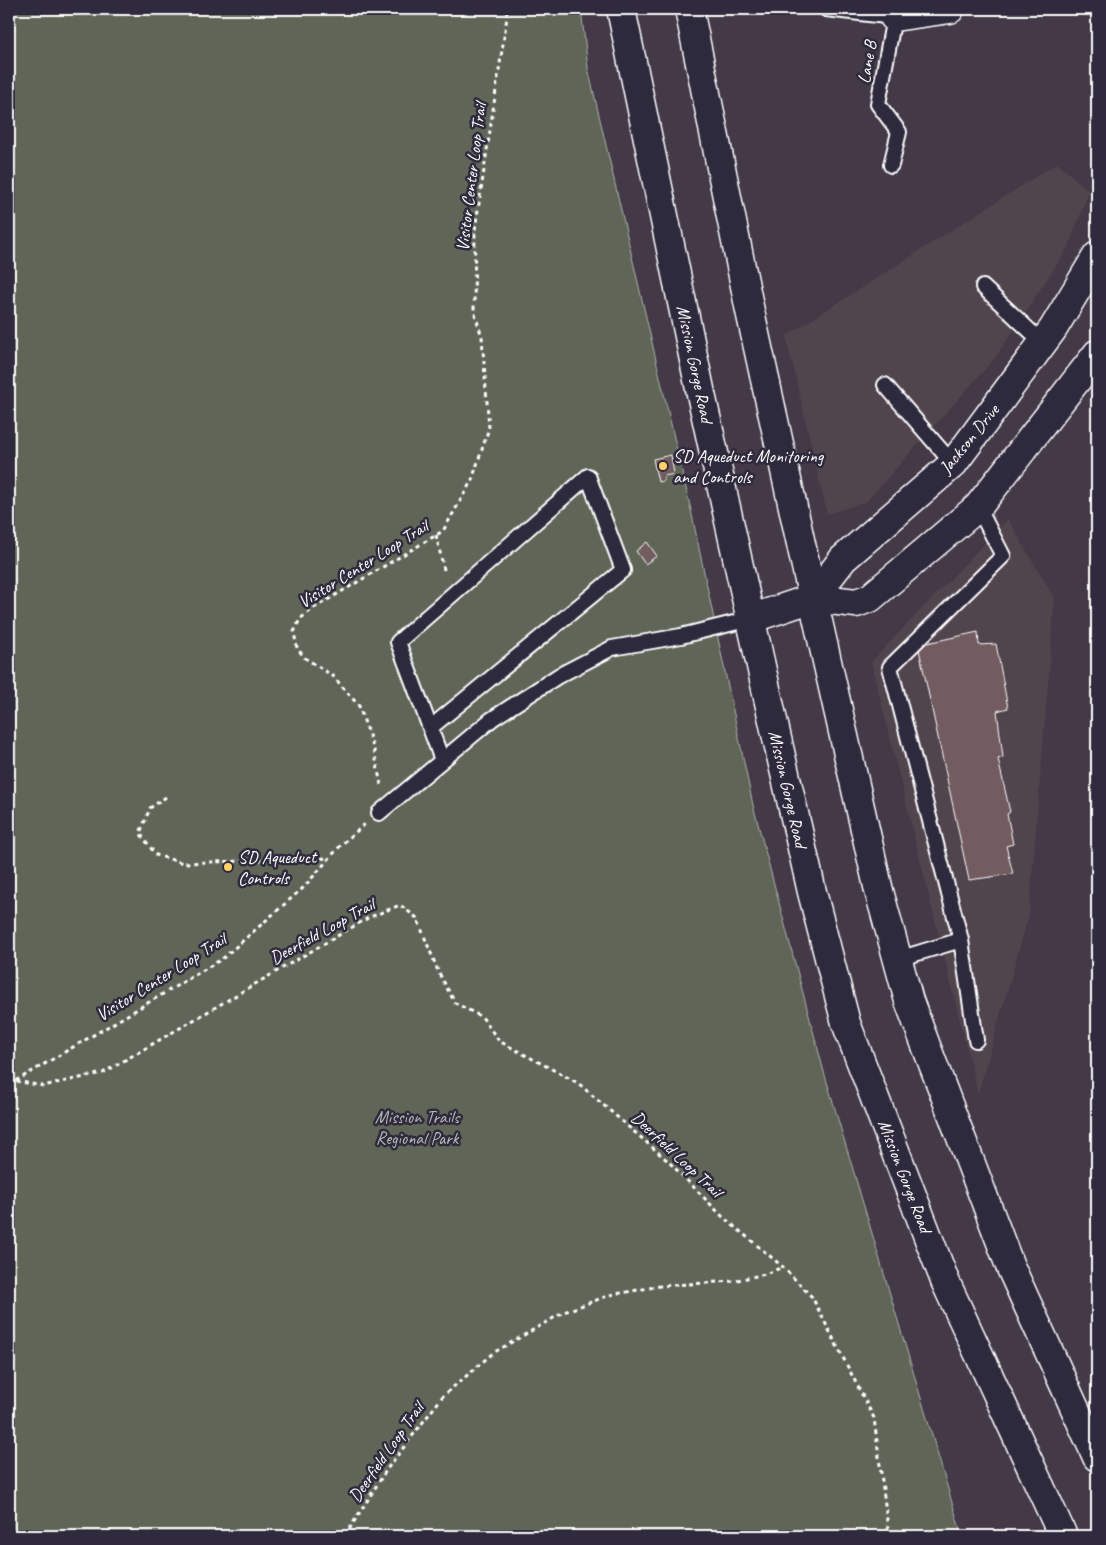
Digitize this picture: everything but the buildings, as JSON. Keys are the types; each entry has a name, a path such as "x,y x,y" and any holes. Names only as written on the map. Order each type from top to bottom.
{"main road":[{"name":"Mission Gorge Road","path":"621,9 750,619 812,892 846,1023 945,1281 1063,1536"},
{"path":"688,9 750,312 813,598 879,891 909,1001 1010,1266 1097,1456"},
{"path":"890,13 950,9"},
{"name":"Jackson Drive","path":"813,598 843,559 952,464 1053,329 1097,256"},
{"path":"750,619 813,598 856,602 870,598 978,507 1097,354"}],"lane":[{"path":"826,9 890,13"},
{"name":"Lane B","path":"890,13 878,104 899,132 891,164"},
{"path":"983,287 1043,343"},
{"path":"885,385 952,464"},
{"path":"430,728 622,570 588,476 398,642 430,728 442,760"},
{"path":"976,1040 961,940 890,668 1003,556 978,507"},
{"path":"378,813 501,714 558,676 612,648 681,636 750,619"},
{"path":"898,959 961,940"}],"path":[{"name":"Visitor Center Loop Trail","path":"9,1085 222,959 303,888 341,845 378,813 382,784 374,750 359,706 333,676 305,658 297,648 294,632 300,619 314,608 443,531 472,480 489,428 482,337 474,311 475,230 507,9"},
{"path":"436,536 447,582 457,591"},
{"path":"166,797 150,808 140,833 156,855 183,863 330,858"},
{"name":"Deerfield Loop Trail","path":"15,1080 42,1086 103,1073 368,918 400,905 417,918 438,971 455,1003 482,1017 499,1041 578,1083 668,1161 723,1218 784,1266 812,1297 874,1418 889,1536"},
{"name":"Deerfield Loop Trail","path":"345,1536 387,1469 443,1396 493,1353 564,1312 610,1296 660,1286 732,1281 765,1274 784,1266"}],"shaded area":[{"path":"1057,163 1089,191 1069,246 995,358 866,502 827,514 786,336"},
{"path":"1008,519 1055,599 1029,914 978,1094 871,662"}],"green space":[{"name":"Mission Trails Regional Park","path":"9,9 581,9 588,68 691,510 753,805 824,1072 962,1536 9,1536"}],"place":[{"name":"SD Aqueduct Monitoring and Controls","path":"663,466"},
{"name":"SD Aqueduct Controls","path":"228,867"}]}
